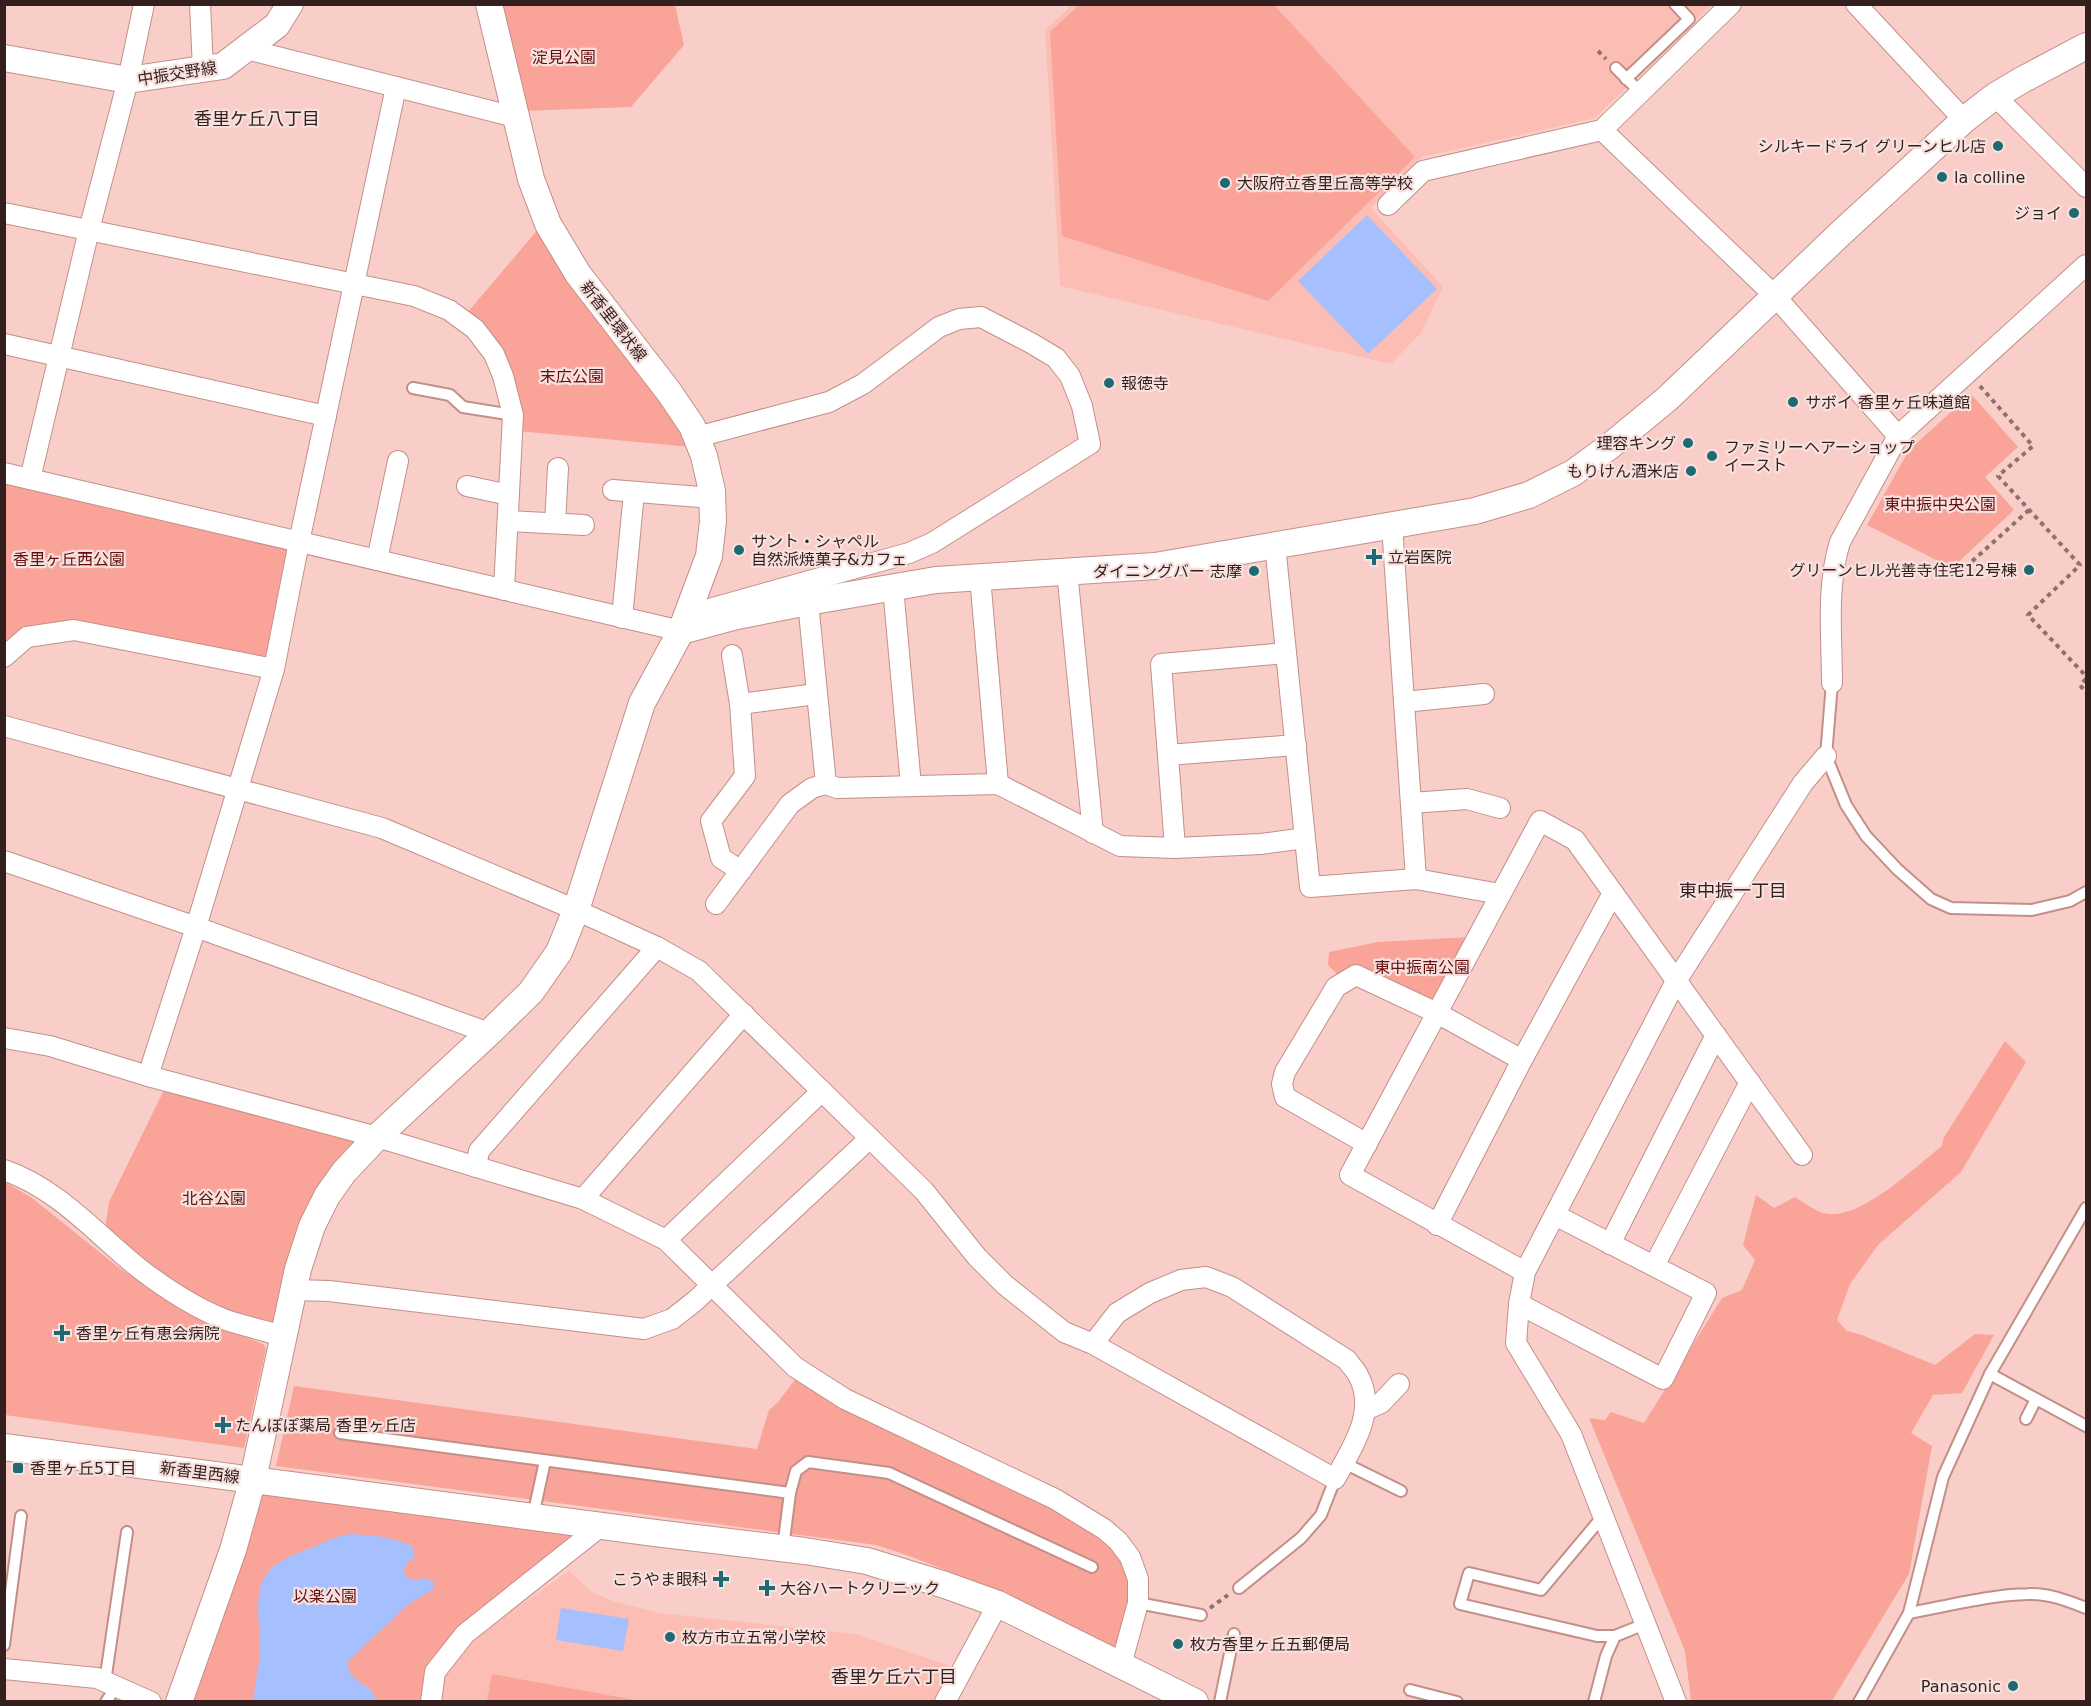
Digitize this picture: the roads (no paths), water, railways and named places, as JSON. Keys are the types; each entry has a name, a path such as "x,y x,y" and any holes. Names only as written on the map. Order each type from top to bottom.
{"street":[{"path":"30,479 89,230 128,80 144,4"},
{"path":"200,4 202,69"},
{"name":"中振交野線","path":"4,58 128,80 223,66 277,25 290,4"},
{"name":"新香里環状線","path":"179,1701 233,1550 253,1479 293,1290 312,1226 327,1196 344,1172 377,1137 531,992 558,952 576,910 642,703 685,623 709,556 713,521 712,498 704,456 692,426 669,392 578,274 548,225 531,179 489,4"},
{"path":"1388,205 1423,171 1602,130 1731,4"},
{"path":"1856,4 1964,120"},
{"path":"4,473 622,618 685,623 737,616 936,580 1155,566 1475,511 1529,495 1573,473 1610,446 1666,399 1964,120 1995,96 2086,46"},
{"path":"246,49 515,117"},
{"path":"148,1076 274,669 396,87"},
{"path":"1995,96 2086,187"},
{"path":"1602,130 1776,297 1898,436"},
{"path":"4,213 414,296 449,310 475,329 494,354 503,376 513,415 504,590"},
{"path":"1832,683 1832,581 1835,560 1840,542 1898,436 2086,265"},
{"path":"685,623 909,553 932,543 1090,444 1082,406 1070,376 1056,358 981,317 959,318 939,327 863,384 829,402 696,437"},
{"path":"4,344 326,416"},
{"path":"377,560 398,461"},
{"path":"555,523 558,468"},
{"path":"467,486 509,495"},
{"path":"613,490 712,498"},
{"path":"622,618 634,492"},
{"path":"508,521 584,525"},
{"path":"1392,525 1416,879"},
{"path":"1275,545 1310,887 1416,879 1500,894"},
{"path":"1066,571 1093,833"},
{"path":"980,577 998,783"},
{"path":"893,587 911,786"},
{"path":"808,602 826,784"},
{"path":"4,657 27,636 74,630 274,669"},
{"path":"1175,848 1161,664 1286,653"},
{"path":"732,655 740,704 744,776 711,821 722,858 741,870"},
{"path":"740,704 816,694"},
{"path":"1404,702 1484,694"},
{"path":"4,726 382,828 657,947 699,971 924,1191 977,1257 1005,1285 1064,1332 1094,1344 1340,1471 1355,1443 1365,1416 1365,1395 1358,1375 1347,1360 1232,1287 1206,1277 1181,1280 1150,1293 1117,1313 1094,1344"},
{"path":"1168,755 1296,746"},
{"path":"1676,1701 1571,1434 1516,1343 1519,1304 1525,1272 1677,981 1803,783 1826,756"},
{"path":"716,904 790,804 812,788 826,784 837,788 998,783 1120,846 1175,848 1261,844 1305,838"},
{"path":"1411,803 1467,799 1500,808"},
{"path":"1525,1272 1350,1175 1540,820 1575,840 1802,1155"},
{"path":"4,861 196,927 489,1033"},
{"path":"1437,1225 1522,1060 1613,893"},
{"path":"476,1167 479,1151 657,947"},
{"path":"1366,1144 1285,1097 1282,1084 1285,1072 1335,987 1356,975 1437,1013 1522,1060"},
{"path":"583,1199 744,1014"},
{"path":"1610,1244 1716,1035"},
{"path":"4,1038 50,1046 148,1076 377,1137 583,1199 666,1240 795,1367 820,1384 845,1399 1054,1499 1104,1528 1118,1541 1130,1557 1138,1579 1138,1603 1121,1665"},
{"path":"1654,1266 1750,1082"},
{"path":"666,1240 822,1091"},
{"path":"293,1290 329,1291 644,1329 672,1319 712,1285 870,1138"},
{"path":"4,1170 15,1173 64,1203 139,1268 182,1298 226,1320 284,1336"},
{"path":"1519,1304 1663,1379 1706,1293 1555,1215"},
{"path":"1365,1410 1381,1403 1399,1384"},
{"name":"新香里西線","path":"4,1448 783,1548 867,1561 998,1604 1195,1701"},
{"path":"431,1701 435,1672 465,1634 601,1526"},
{"path":"945,1701 998,1604"},
{"path":"4,1669 97,1678 109,1690 151,1701"}],"lane":[{"path":"1626,79 1689,19 1675,4"},
{"path":"1616,68 1641,93"},
{"path":"413,388 450,395 463,407 513,415"},
{"path":"1832,683 1826,756 1846,805 1866,836 1897,869 1931,899 1951,908 2032,910 2070,901 2086,892"},
{"path":"1859,1701 1909,1613 1942,1476 1990,1374 2086,1208"},
{"path":"1990,1374 2086,1426"},
{"path":"2026,1419 2036,1399"},
{"path":"340,1433 790,1493"},
{"path":"533,1517 545,1461"},
{"path":"783,1548 790,1493 796,1471 808,1462 889,1473 1092,1567"},
{"path":"1239,1588 1301,1538 1321,1515 1340,1471 1401,1491"},
{"path":"4,1645 21,1516"},
{"path":"1603,1516 1541,1590 1469,1573 1460,1604 1597,1636 1615,1636 1645,1624"},
{"path":"109,1690 127,1532"},
{"path":"1909,1613 2030,1593 2064,1599 2086,1608"},
{"path":"1138,1603 1201,1615"},
{"path":"1220,1701 1234,1634"},
{"path":"1594,1701 1606,1656 1615,1636"},
{"path":"1410,1690 1457,1701"}],"water":[{"path":"1367,215 1437,289 1368,354 1298,281"},
{"path":"350,1534 382,1537 412,1546 415,1558 409,1561 404,1568 405,1576 412,1580 426,1578 433,1582 434,1589 410,1603 348,1661 351,1674 370,1689 376,1701 253,1701 260,1651 258,1613 262,1581 272,1568 287,1558 334,1538"},
{"path":"561,1608 629,1619 623,1651 556,1640"}],"place":[{"name":"シルキードライ グリーンヒル店","path":"1998,146"},
{"name":"la colline","path":"1942,177"},
{"name":"大阪府立香里丘高等学校","path":"1225,183"},
{"name":"ジョイ","path":"2074,213"},
{"name":"報徳寺","path":"1109,383"},
{"name":"サボイ 香里ヶ丘味道館","path":"1793,402"},
{"name":"理容キング","path":"1688,443"},
{"name":"ファミリーヘアーショップ イースト","path":"1712,456"},
{"name":"もりけん酒米店","path":"1691,471"},
{"name":"サント・シャペル 自然派焼菓子&カフェ","path":"739,550"},
{"name":"立岩医院","path":"1374,557"},
{"name":"グリーンヒル光善寺住宅12号棟","path":"2029,570"},
{"name":"ダイニングバー 志摩","path":"1254,571"},
{"name":"香里ヶ丘有恵会病院","path":"62,1333"},
{"name":"たんぽぽ薬局 香里ヶ丘店","path":"223,1425"},
{"name":"香里ヶ丘5丁目","path":"18,1468"},
{"name":"こうやま眼科","path":"721,1579"},
{"name":"大谷ハートクリニック","path":"767,1588"},
{"name":"枚方市立五常小学校","path":"670,1637"},
{"name":"枚方香里ヶ丘五郵便局","path":"1178,1644"},
{"name":"Panasonic","path":"2013,1686"}],"district":[{"name":"香里ケ丘八丁目","path":"257,119"},
{"name":"東中振一丁目","path":"1733,891"},
{"name":"香里ケ丘六丁目","path":"894,1677"}],"park label":[{"name":"淀見公園","path":"564,57"},
{"name":"末広公園","path":"572,376"},
{"name":"東中振中央公園","path":"1940,504"},
{"name":"香里ヶ丘西公園","path":"69,559"},
{"name":"東中振南公園","path":"1422,967"},
{"name":"北谷公園","path":"214,1198"},
{"name":"以楽公園","path":"325,1596"}]}
